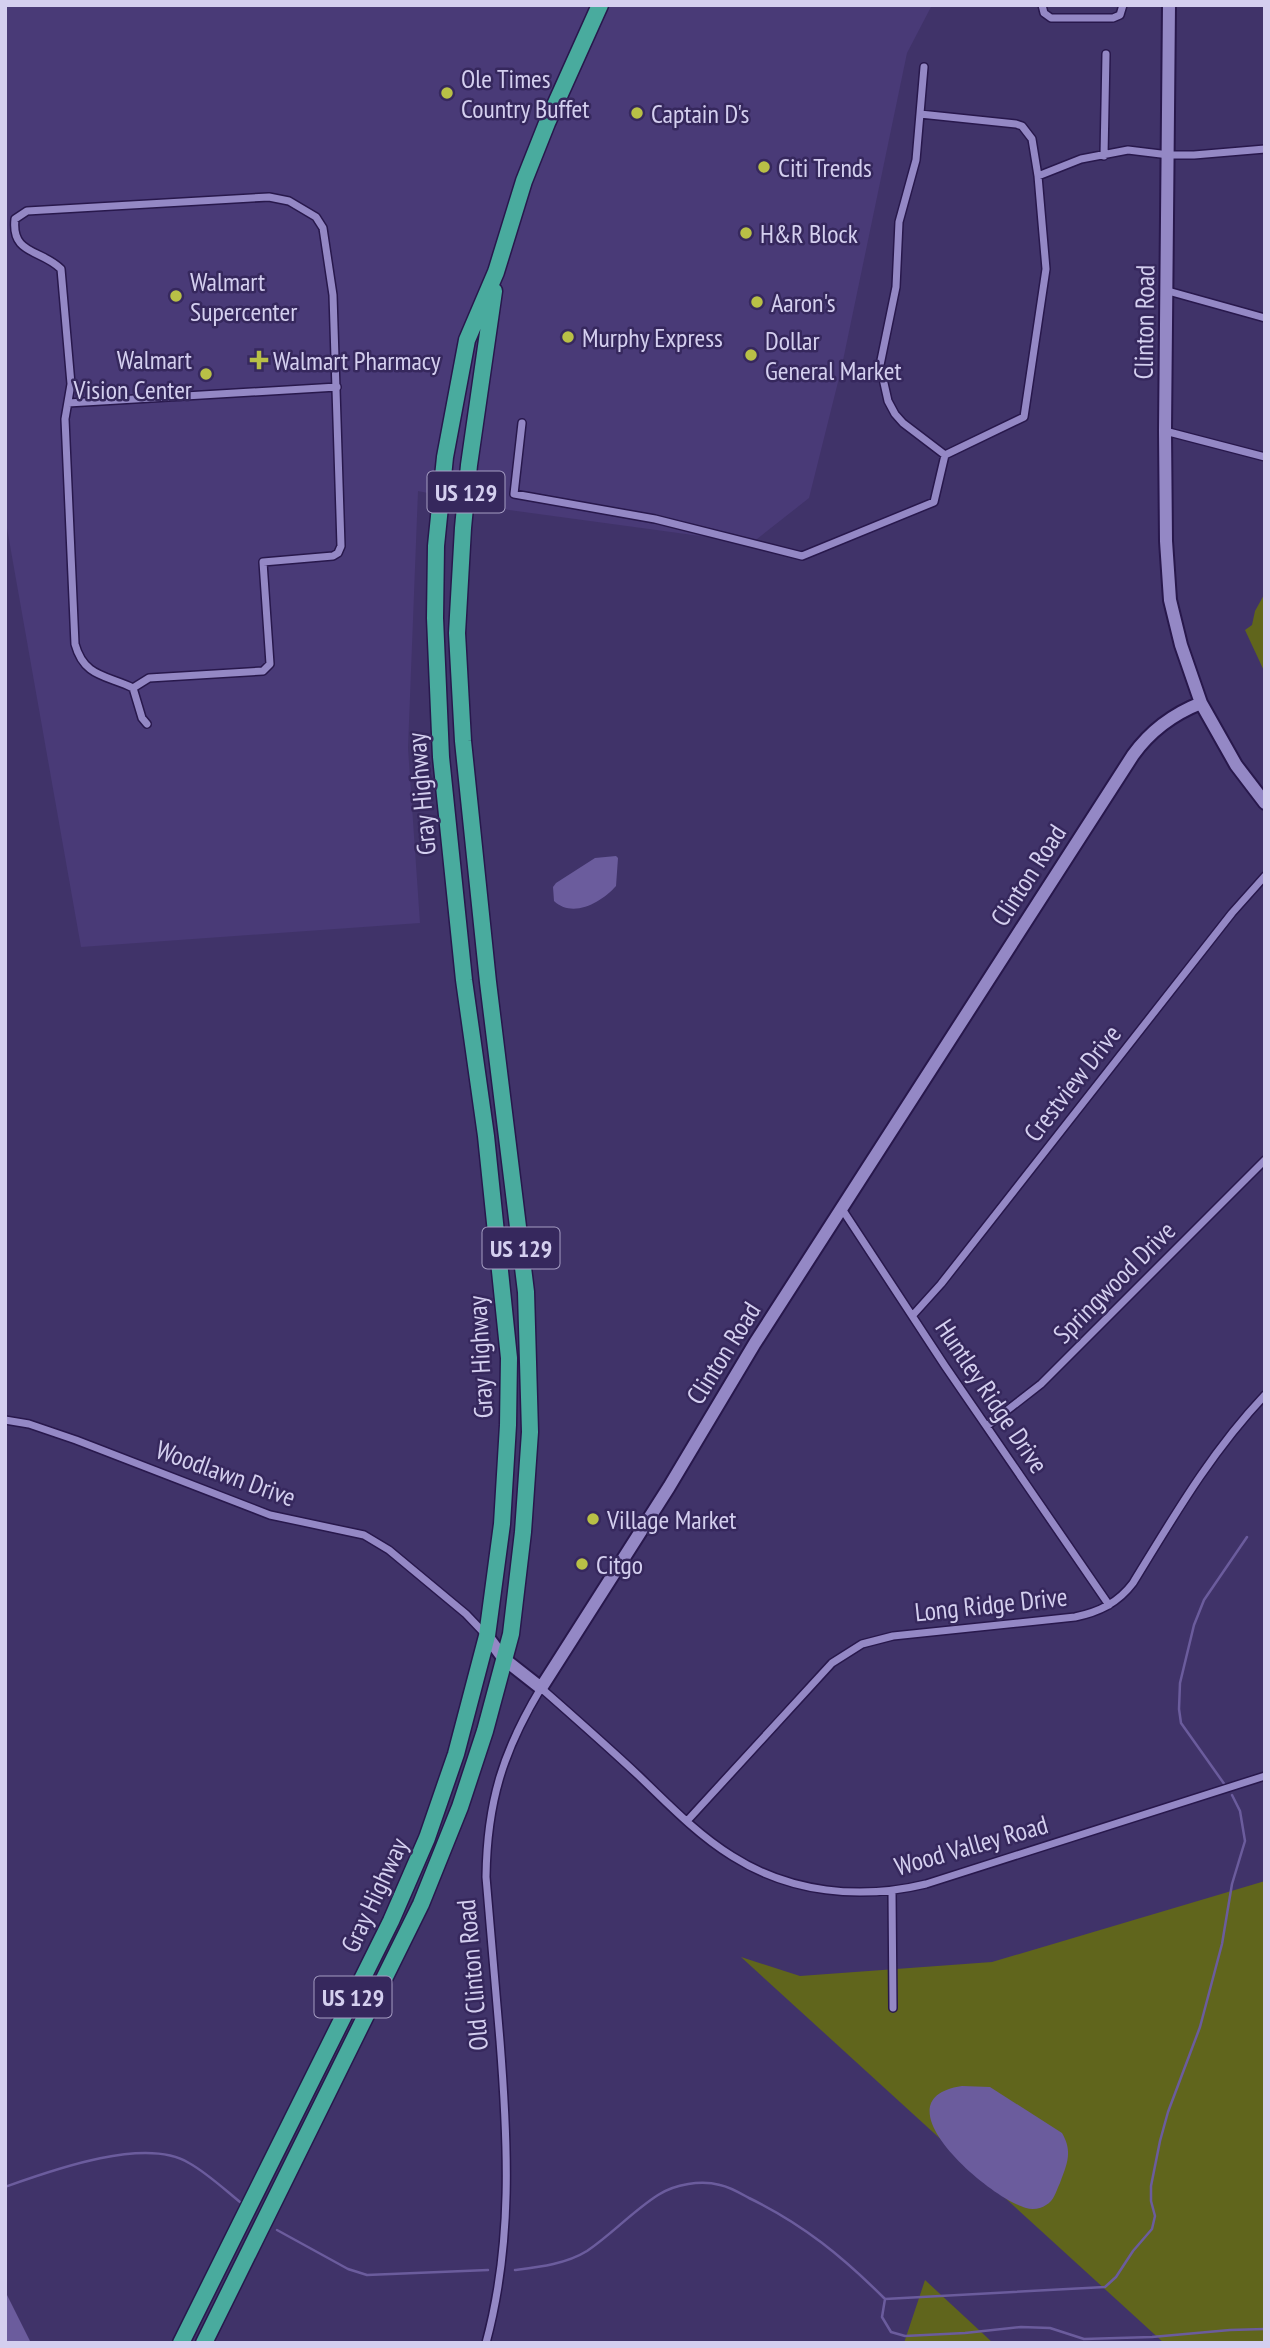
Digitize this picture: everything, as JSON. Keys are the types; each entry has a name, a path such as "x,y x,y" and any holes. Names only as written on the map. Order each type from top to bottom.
{"highway":[{"name":"Gray Highway","path":"181,2343 391,1921 427,1839 456,1754 487,1636 502,1524 509,1358 486,1136 464,979 441,757 435,618 436,546 442,479 467,340 496,272 524,181 600,5"},
{"name":"Gray Highway","path":"204,2343 421,1904 460,1807 485,1731 511,1634 530,1445 526,1292 488,982 463,741 457,634 469,465 488,345 496,272"}],"street":[{"path":"1042,5 1051,18 1113,18 1120,15 1123,5"},
{"name":"Clinton Road","path":"541,1688 666,1492 755,1343 1133,755 1159,726 1180,712 1201,703 1181,645 1170,600 1166,541 1169,5"},
{"path":"1104,156 1106,54"},
{"path":"923,67 916,160 900,222 892,316 880,365 888,401 895,414 945,455"},
{"path":"920,114 1022,126 1032,139 1046,269 1024,416 945,455"},
{"path":"1038,176 1081,159 1128,150 1169,155 1265,149"},
{"path":"269,197 289,201 316,216 323,228 333,295 341,546 333,556 263,562 270,664 268,669 149,678 133,688 94,673 78,656 75,644 65,419 71,384 61,269 52,260 29,251 18,242 14,230 15,219 27,211 269,197"},
{"path":"1168,291 1265,318"},
{"path":"68,403 337,387"},
{"path":"522,424 514,494 655,519 802,556 934,502 945,455"},
{"path":"1165,431 1265,457"},
{"path":"133,688 142,718 147,724"},
{"path":"1201,703 1236,765 1265,803"},
{"name":"Crestview Drive","path":"913,1315 941,1284 1232,913 1265,876"},
{"name":"Springwood Drive","path":"986,1426 1041,1384 1265,1160"},
{"name":"Huntley Ridge Drive","path":"842,1209 1109,1605"},
{"name":"Long Ridge Drive","path":"687,1821 832,1663 862,1644 893,1636 1075,1617 1109,1605 1123,1596 1214,1454 1238,1422 1265,1395"},
{"name":"Woodlawn Drive","path":"5,1420 29,1424 76,1440 270,1515 364,1535 398,1558 466,1614 487,1636"},
{"path":"487,1636 504,1659 541,1688"},
{"name":"Wood Valley Road","path":"541,1688 687,1821 731,1856 771,1877 812,1888 842,1892 892,1891 926,1884 1265,1776"},
{"name":"Old Clinton Road","path":"486,2343 494,2315 504,2247 508,2156 486,1877 487,1843 499,1776 523,1717 541,1688"},
{"path":"892,1891 893,2008"}],"shaded area":[{"path":"5,5 932,5 907,53 841,370 809,498 752,543 509,510 418,491 408,748 420,923 81,947 5,517"},
{"path":"616,856 616,886 603,898 578,908 562,906 554,901 553,887 556,883 595,858"},
{"path":"962,2086 990,2087 1062,2133 1068,2158 1060,2183 1049,2203 1031,2209 1009,2200 988,2187 947,2148 934,2128 930,2109 938,2095"},
{"path":"5,2289 6,2293 31,2343 5,2343"}],"green space":[{"path":"1265,593 1265,673 1245,630 1252,625 1255,611"},
{"path":"1265,1881 1265,2343 1164,2343 741,1957 800,1976 992,1962"},
{"path":"925,2280 993,2343 904,2343"}],"waterway":[{"path":"1225,1785 1181,1723 1180,1683 1194,1625 1204,1600 1247,1537"},
{"path":"515,2270 552,2264 579,2255 658,2195 680,2186 705,2183 731,2189 805,2230 838,2255 885,2299 1105,2287 1116,2277 1152,2229 1155,2216 1151,2186 1160,2141 1200,2027 1222,1944 1232,1884 1245,1841 1240,1811 1232,1795"},
{"path":"5,2187 71,2165 148,2153 170,2156 189,2163 240,2202"},
{"path":"277,2230 348,2269 367,2275 488,2270"},
{"path":"885,2299 882,2317 891,2332 905,2336 1021,2327 1050,2328 1084,2339 1265,2329"}],"place":[{"name":"Ole Times Country Buffet","path":"447,93"},
{"name":"Captain D's","path":"637,113"},
{"name":"Citi Trends","path":"764,167"},
{"name":"H&R Block","path":"746,233"},
{"name":"Walmart Supercenter","path":"176,296"},
{"name":"Aaron's","path":"757,302"},
{"name":"Murphy Express","path":"568,337"},
{"name":"Dollar General Market","path":"751,355"},
{"name":"Walmart Pharmacy","path":"259,360"},
{"name":"Walmart Vision Center","path":"206,374"},
{"name":"Village Market","path":"593,1519"},
{"name":"Citgo","path":"582,1564"}]}
